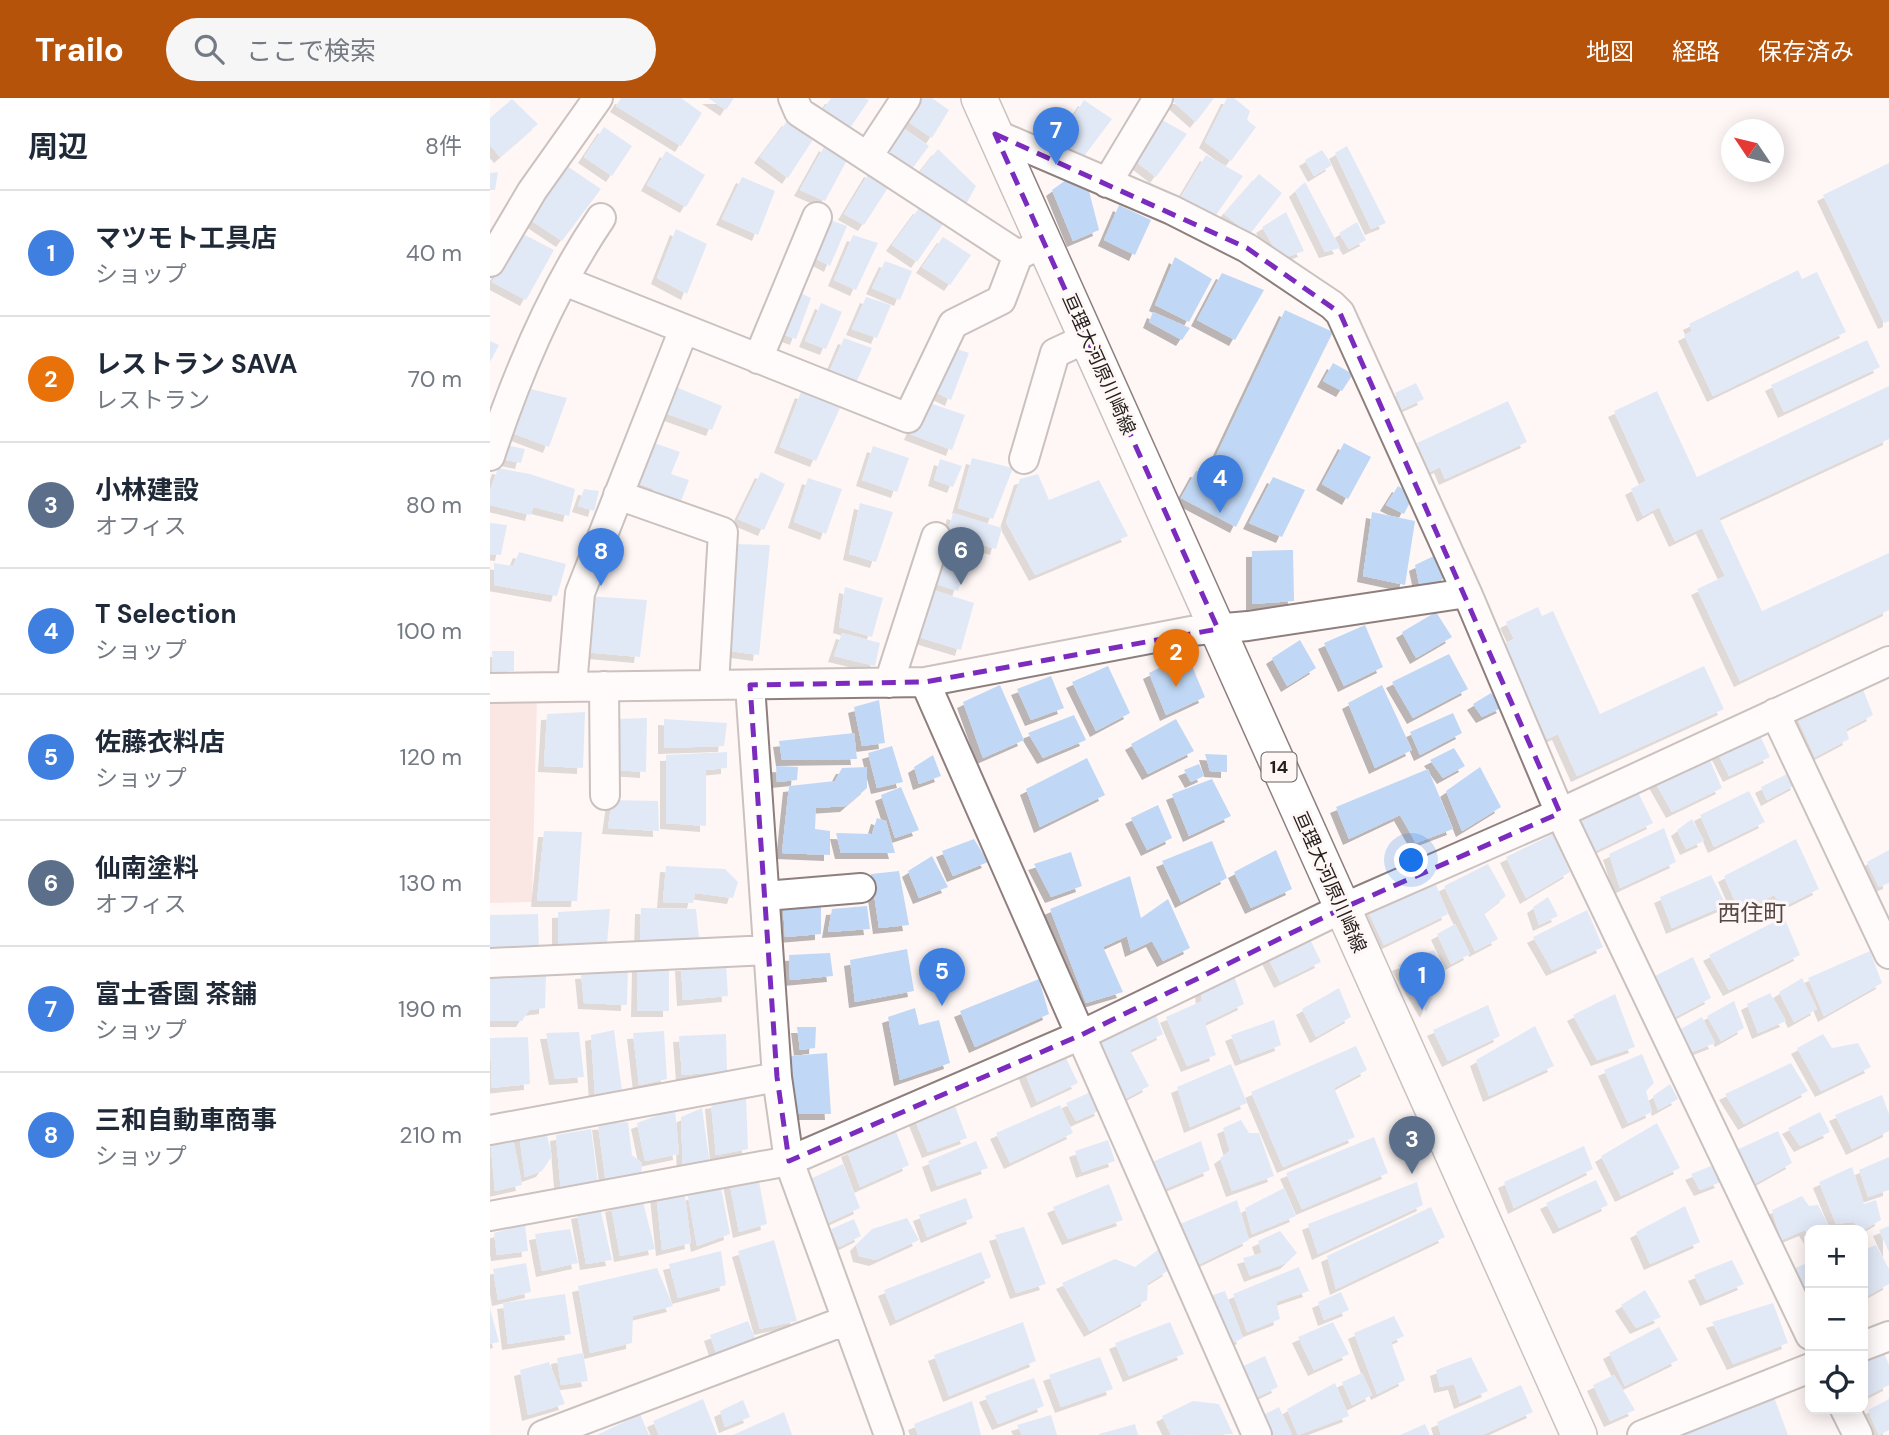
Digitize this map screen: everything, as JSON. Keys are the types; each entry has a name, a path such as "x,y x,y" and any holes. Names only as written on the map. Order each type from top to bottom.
{"main road":[{"name":"亘理大河原川崎線","path":"979,98 995,134 1031,250 1087,338 1579,1435"}],"street":[{"path":"490,262 531,191 598,98"},
{"path":"564,281 908,418 953,324 1002,300 1031,250 868,156 799,112 793,98"},
{"path":"868,156 906,98"},
{"path":"1107,183 1158,98"},
{"path":"995,134 1247,248 1332,304 1340,313 1467,593 1560,813 1805,1325"},
{"path":"758,359 817,217"},
{"path":"490,456 526,363 564,281 578,251 601,218"},
{"path":"572,686 580,593 684,329"},
{"path":"1024,458 1055,353 1087,338"},
{"path":"618,495 723,532 714,685"},
{"path":"890,682 936,537"},
{"path":"490,688 925,682 1191,631 1467,593"},
{"path":"490,1216 789,1161 1081,1035 1341,908 1560,813 1889,661"},
{"path":"925,682 1257,1435"},
{"path":"750,685 777,1077 789,1161 889,1435"},
{"path":"604,686 605,795"},
{"path":"1775,713 1889,954"},
{"path":"765,896 861,888"},
{"path":"490,963 768,950"},
{"path":"490,1130 777,1077"},
{"path":"543,1435 579,1429 847,1320"},
{"path":"1868,1344 1889,1336"},
{"path":"1642,1435 1805,1370"},
{"path":"1848,1414 1858,1435"}],"highlighted area":[{"path":"995,134 1247,248 1340,313 1560,813 1341,909 1081,1035 789,1161 777,1077 750,685 925,682 1218,629"}],"shaded area":[{"path":"537,699 532,902 490,903 490,701"}],"building":[{"path":"621,98 681,98 702,113 681,146 616,106"},
{"path":"708,98 734,98 726,110"},
{"path":"831,98 869,100 848,131 821,113"},
{"path":"917,98 932,98 949,110 932,138 904,119"},
{"path":"1169,98 1214,98 1196,122"},
{"path":"1227,98 1234,98 1250,111 1247,120 1256,127 1231,161 1205,142"},
{"path":"512,99 538,124 500,157 490,145 490,118"},
{"path":"1084,100 1112,119 1082,159 1056,144"},
{"path":"1159,118 1187,134 1156,177 1134,160"},
{"path":"788,120 816,135 788,178 760,157"},
{"path":"604,127 632,146 612,176 584,157"},
{"path":"904,129 929,146 909,173 884,158"},
{"path":"825,145 847,160 825,201 800,190"},
{"path":"1347,146 1386,223 1371,229 1335,153"},
{"path":"938,149 976,186 964,208 917,176"},
{"path":"1322,150 1332,165 1314,176 1305,160"},
{"path":"666,151 705,175 686,207 647,185"},
{"path":"1206,155 1243,176 1214,218 1181,197"},
{"path":"1889,163 1889,321 1884,323 1823,195"},
{"path":"567,166 601,189 562,241 529,219"},
{"path":"870,171 891,183 864,225 844,214"},
{"path":"498,172 495,190 490,190 490,173"},
{"path":"1259,174 1282,193 1250,234 1224,214"},
{"path":"742,177 775,191 758,235 722,219"},
{"path":"1066,180 1089,191 1099,230 1073,241 1052,190"},
{"path":"1305,182 1340,248 1325,252 1295,191"},
{"path":"1119,205 1151,220 1135,255 1104,240"},
{"path":"919,208 943,224 917,262 892,245"},
{"path":"1286,212 1304,251 1281,259 1262,227"},
{"path":"825,218 847,226 830,266 811,256"},
{"path":"1357,222 1366,240 1349,249 1339,233"},
{"path":"676,229 707,244 687,294 657,278"},
{"path":"521,233 554,250 526,300 492,282"},
{"path":"853,235 878,243 856,290 834,280"},
{"path":"943,237 971,255 950,285 922,267"},
{"path":"1175,257 1212,279 1189,322 1155,305"},
{"path":"885,261 912,271 900,300 872,288"},
{"path":"1798,270 1802,279 1817,272 1846,332 1713,396 1684,335 1692,331 1689,324"},
{"path":"1222,273 1264,290 1235,340 1197,320"},
{"path":"794,290 811,298 796,339 779,333"},
{"path":"866,297 891,305 877,338 852,329"},
{"path":"821,303 842,312 826,349 805,341"},
{"path":"1285,310 1333,332 1236,527 1181,498 1196,471 1208,473"},
{"path":"1153,312 1190,328 1182,340 1149,322"},
{"path":"844,338 872,348 856,383 829,373"},
{"path":"1867,340 1880,367 1784,412 1771,385"},
{"path":"490,341 499,345 490,362"},
{"path":"949,346 969,353 951,400 931,390"},
{"path":"1333,363 1353,374 1342,391 1323,381"},
{"path":"1416,383 1424,399 1402,409 1395,393"},
{"path":"671,385 722,406 712,430 662,412"},
{"path":"1889,386 1889,439 1719,518 1762,611 1889,553 1889,610 1740,681 1697,589 1725,576 1702,528 1675,541 1659,507 1643,516 1631,489 1646,481 1614,411 1657,391 1697,477"},
{"path":"527,388 567,398 549,447 512,433"},
{"path":"801,392 840,408 816,461 780,447"},
{"path":"924,401 965,415 952,450 910,434"},
{"path":"1508,401 1527,442 1445,479 1440,467 1430,472 1417,443"},
{"path":"649,441 680,452 671,474 689,480 679,507 650,498 654,489 632,481"},
{"path":"1344,443 1371,457 1348,499 1322,484"},
{"path":"505,445 525,449 521,463 502,459"},
{"path":"873,446 909,458 897,492 862,480"},
{"path":"972,458 1013,468 993,519 958,508"},
{"path":"940,459 962,466 953,487 934,480"},
{"path":"498,468 530,474 575,489 569,516 533,507 531,515 490,505 490,491"},
{"path":"761,472 785,484 764,530 738,519"},
{"path":"1038,474 1049,500 1099,480 1128,536 1035,575 1006,522 1020,479"},
{"path":"1273,477 1305,490 1282,537 1249,523"},
{"path":"808,478 842,489 826,534 794,522"},
{"path":"1398,486 1413,496 1404,514 1386,505"},
{"path":"584,489 599,491 594,511 578,506"},
{"path":"860,503 893,512 876,562 849,554"},
{"path":"1372,512 1415,521 1405,585 1363,576"},
{"path":"953,513 1002,528 996,549 947,534"},
{"path":"490,523 507,525 501,555 490,554"},
{"path":"944,536 968,543 961,562 940,555"},
{"path":"734,544 770,545 759,655 722,650"},
{"path":"1293,550 1294,601 1252,604 1252,551"},
{"path":"519,552 566,564 557,596 494,585 494,563 513,566"},
{"path":"1438,554 1448,577 1420,588 1415,565"},
{"path":"941,563 965,569 958,591 936,584"},
{"path":"845,587 883,598 872,637 839,627"},
{"path":"930,589 974,603 961,650 915,636"},
{"path":"588,596 647,600 640,657 583,652"},
{"path":"1538,607 1542,616 1553,611 1600,714 1704,666 1724,709 1577,776 1558,734 1547,739 1504,644 1514,639 1506,622"},
{"path":"1436,612 1452,637 1416,658 1402,632"},
{"path":"1365,625 1383,667 1344,686 1324,643"},
{"path":"842,633 880,643 875,666 834,656"},
{"path":"1300,640 1316,668 1287,686 1272,658"},
{"path":"492,651 514,651 514,671 493,672"},
{"path":"1187,654 1205,697 1166,715 1149,673"},
{"path":"1449,654 1468,689 1413,718 1392,682"},
{"path":"1108,666 1130,713 1096,731 1072,682"},
{"path":"1051,676 1064,708 1031,720 1017,689"},
{"path":"1861,684 1873,715 1846,729 1849,739 1815,757 1796,715"},
{"path":"1000,685 1024,740 983,758 963,702"},
{"path":"1382,685 1412,750 1375,768 1348,703"},
{"path":"1491,693 1503,707 1482,717 1473,704"},
{"path":"879,700 885,743 862,746 854,707"},
{"path":"585,712 583,768 544,766 547,714"},
{"path":"1453,713 1462,733 1420,755 1410,732"},
{"path":"1074,715 1086,740 1043,758 1028,733"},
{"path":"647,718 646,772 615,770 614,719"},
{"path":"664,719 727,723 724,746 664,748"},
{"path":"1176,719 1194,751 1148,774 1131,744"},
{"path":"1757,729 1770,757 1729,776 1716,750"},
{"path":"854,733 857,759 782,760 779,741"},
{"path":"892,746 903,782 877,788 868,753"},
{"path":"1454,748 1465,766 1443,778 1430,760"},
{"path":"727,752 727,768 706,770 706,826 666,823 666,755"},
{"path":"1205,754 1227,755 1227,772 1210,771"},
{"path":"933,755 941,776 919,784 914,767"},
{"path":"1708,756 1722,788 1672,812 1655,782"},
{"path":"1087,758 1105,795 1040,827 1026,789"},
{"path":"1199,764 1204,776 1191,782 1184,770"},
{"path":"776,766 798,767 797,780 777,782"},
{"path":"867,767 867,788 846,806 816,808 815,829 830,831 830,855 782,853 789,786 835,781 842,768"},
{"path":"1480,767 1501,807 1462,831 1446,791"},
{"path":"1428,769 1453,829 1416,843 1400,815 1349,839 1336,807"},
{"path":"1791,772 1797,784 1767,800 1761,787"},
{"path":"1212,779 1231,816 1189,836 1172,794"},
{"path":"901,787 919,830 895,838 881,795"},
{"path":"1637,790 1653,823 1591,853 1575,821"},
{"path":"1749,791 1765,822 1714,847 1700,815"},
{"path":"612,800 658,801 659,831 608,828"},
{"path":"1158,805 1172,838 1147,850 1131,818"},
{"path":"877,818 886,821 895,853 841,853 836,833 872,834"},
{"path":"1692,819 1704,841 1686,849 1677,830"},
{"path":"1664,828 1676,862 1620,888 1609,854"},
{"path":"544,831 582,832 577,901 537,901"},
{"path":"1553,834 1570,872 1526,898 1506,857"},
{"path":"974,839 988,862 953,876 942,851"},
{"path":"1796,839 1819,889 1783,907 1774,895 1740,913 1724,876"},
{"path":"1212,841 1227,878 1181,902 1162,861"},
{"path":"1276,850 1292,889 1251,908 1234,872"},
{"path":"1889,850 1889,883 1879,887 1867,862"},
{"path":"1071,852 1082,886 1051,897 1034,864"},
{"path":"932,856 948,887 919,898 908,871"},
{"path":"1488,864 1506,896 1484,913 1498,939 1475,951 1444,886"},
{"path":"666,866 725,869 738,882 733,898 695,893 693,903 663,902"},
{"path":"899,871 909,925 879,928 871,874"},
{"path":"1711,875 1726,905 1672,928 1660,897"},
{"path":"1130,876 1141,918 1168,899 1190,948 1163,961 1152,941 1131,951 1127,936 1103,947 1123,992 1086,1003 1050,909"},
{"path":"1436,885 1448,914 1384,945 1368,911"},
{"path":"1548,897 1558,916 1539,925 1533,907"},
{"path":"821,900 821,934 785,937 783,905"},
{"path":"867,906 870,929 828,932 832,909"},
{"path":"641,908 696,909 699,938 640,942"},
{"path":"610,909 607,944 558,947 558,912"},
{"path":"1587,910 1603,947 1552,970 1533,937"},
{"path":"538,914 539,948 490,949 490,915"},
{"path":"1784,917 1800,955 1729,990 1709,955"},
{"path":"1455,924 1470,954 1451,964 1437,934"},
{"path":"1310,939 1321,962 1280,982 1268,958"},
{"path":"907,949 914,991 855,1002 850,960"},
{"path":"1434,950 1445,968 1426,1012 1398,965"},
{"path":"1870,951 1882,983 1824,1016 1808,978"},
{"path":"830,953 833,976 790,980 789,955"},
{"path":"1693,957 1711,998 1673,1018 1655,976"},
{"path":"669,963 669,1011 637,1011 638,965"},
{"path":"726,964 728,996 683,1000 681,965"},
{"path":"628,970 627,1005 584,1003 581,973"},
{"path":"490,973 546,976 545,1008 529,1010 522,1021 490,1021"},
{"path":"1233,973 1244,1004 1205,1023 1216,1055 1187,1066 1166,1017 1202,1001 1201,988"},
{"path":"1802,978 1817,1009 1794,1022 1779,992"},
{"path":"1039,979 1049,1014 975,1047 960,1011"},
{"path":"1339,988 1351,1017 1316,1037 1302,1009"},
{"path":"1770,993 1786,1021 1758,1033 1747,1004"},
{"path":"1615,994 1635,1047 1597,1060 1573,1015"},
{"path":"1734,1001 1744,1028 1721,1041 1707,1016"},
{"path":"1488,1005 1500,1036 1448,1061 1433,1030"},
{"path":"915,1008 919,1025 939,1020 950,1063 900,1080 888,1017"},
{"path":"1154,1010 1163,1034 1130,1050 1149,1086 1123,1100 1098,1040"},
{"path":"1702,1017 1715,1043 1684,1055 1674,1033"},
{"path":"1274,1020 1281,1045 1241,1060 1231,1035"},
{"path":"1535,1026 1554,1066 1489,1096 1476,1060"},
{"path":"797,1027 816,1027 815,1048 800,1050"},
{"path":"614,1030 622,1091 595,1095 591,1035"},
{"path":"664,1031 667,1079 639,1085 633,1033"},
{"path":"579,1032 584,1077 555,1079 546,1033"},
{"path":"726,1034 727,1071 682,1075 679,1036"},
{"path":"1823,1034 1832,1048 1858,1043 1871,1067 1821,1091 1797,1048"},
{"path":"528,1037 530,1084 492,1088 490,1038"},
{"path":"1356,1046 1367,1070 1334,1088 1355,1137 1283,1167 1251,1092"},
{"path":"827,1053 831,1114 793,1114 789,1056"},
{"path":"1064,1054 1078,1083 1037,1102 1024,1071"},
{"path":"1642,1054 1654,1083 1646,1091 1652,1112 1628,1123 1604,1070"},
{"path":"1791,1063 1808,1091 1744,1124 1725,1094"},
{"path":"1231,1064 1247,1103 1190,1127 1177,1087"},
{"path":"1670,1084 1678,1099 1658,1110 1653,1096"},
{"path":"1093,1091 1101,1110 1076,1121 1066,1103"},
{"path":"1882,1095 1889,1114 1889,1131 1852,1149 1835,1115"},
{"path":"746,1098 748,1149 716,1155 711,1103"},
{"path":"952,1098 967,1138 928,1152 913,1115"},
{"path":"1060,1105 1073,1133 1010,1163 996,1133"},
{"path":"702,1108 710,1165 683,1171 681,1117"},
{"path":"675,1109 679,1154 645,1161 637,1123"},
{"path":"1820,1112 1830,1132 1800,1146 1788,1128"},
{"path":"1241,1120 1249,1133 1259,1133 1274,1176 1232,1191 1220,1158 1230,1151 1223,1128"},
{"path":"628,1122 632,1155 642,1163 641,1177 606,1184 598,1124"},
{"path":"1657,1123 1680,1168 1621,1196 1601,1156"},
{"path":"545,1127 552,1156 542,1171 525,1177 519,1134"},
{"path":"591,1129 598,1183 561,1193 556,1135"},
{"path":"895,1129 909,1165 860,1187 847,1151"},
{"path":"1778,1131 1792,1163 1747,1188 1732,1152"},
{"path":"512,1133 522,1185 495,1191 490,1137"},
{"path":"1374,1137 1388,1173 1302,1209 1286,1173"},
{"path":"1108,1140 1115,1161 1082,1172 1075,1151"},
{"path":"976,1141 988,1168 937,1186 928,1161"},
{"path":"1201,1141 1210,1170 1162,1190 1152,1162"},
{"path":"1584,1146 1593,1169 1514,1208 1504,1182"},
{"path":"1889,1157 1889,1190 1868,1197 1859,1170"},
{"path":"843,1164 860,1208 825,1224 810,1179"},
{"path":"1711,1166 1721,1182 1700,1190 1691,1174"},
{"path":"1852,1167 1864,1204 1876,1200 1881,1220 1868,1227 1853,1222 1836,1224 1819,1182"},
{"path":"758,1176 767,1224 739,1232 729,1180"},
{"path":"1596,1180 1608,1205 1559,1228 1546,1203"},
{"path":"1417,1182 1423,1205 1318,1254 1308,1224"},
{"path":"720,1183 730,1234 697,1246 688,1196"},
{"path":"1109,1184 1123,1220 1068,1239 1053,1207"},
{"path":"1284,1188 1296,1216 1252,1234 1245,1208"},
{"path":"684,1189 691,1243 662,1250 656,1193"},
{"path":"1802,1196 1809,1206 1818,1205 1828,1225 1805,1225 1805,1230 1781,1240 1772,1210"},
{"path":"642,1198 655,1249 620,1256 611,1206"},
{"path":"966,1198 973,1218 927,1237 919,1215"},
{"path":"1237,1200 1249,1240 1191,1268 1173,1227"},
{"path":"1685,1206 1700,1242 1650,1264 1636,1232"},
{"path":"1431,1207 1445,1237 1336,1289 1327,1256"},
{"path":"600,1208 612,1260 586,1264 577,1213"},
{"path":"907,1218 919,1240 875,1260 859,1256 856,1245 872,1229"},
{"path":"854,1219 861,1236 839,1247 831,1229"},
{"path":"525,1224 528,1251 497,1255 494,1233"},
{"path":"1889,1226 1889,1252 1879,1230"},
{"path":"1024,1227 1046,1284 1016,1293 995,1235"},
{"path":"570,1229 578,1263 542,1271 535,1234"},
{"path":"1280,1231 1297,1253 1286,1263 1250,1276 1243,1258 1262,1253 1258,1241"},
{"path":"774,1240 797,1321 760,1329 738,1251"},
{"path":"1876,1245 1889,1269 1889,1284 1868,1295 1868,1288 1868,1248"},
{"path":"1159,1249 1169,1270 1148,1283 1147,1300 1090,1331 1062,1283 1115,1259 1135,1267"},
{"path":"721,1251 726,1285 678,1298 669,1264"},
{"path":"981,1252 991,1277 896,1320 884,1290"},
{"path":"1732,1260 1744,1284 1706,1300 1694,1275"},
{"path":"526,1263 531,1292 498,1300 493,1269"},
{"path":"1805,1264 1805,1296 1795,1268"},
{"path":"1299,1267 1309,1291 1276,1302 1280,1319 1247,1332 1233,1294"},
{"path":"657,1268 673,1306 633,1316 632,1343 590,1353 578,1286"},
{"path":"1645,1290 1661,1317 1636,1328 1621,1305"},
{"path":"1225,1291 1243,1338 1226,1346 1210,1296"},
{"path":"1341,1292 1349,1310 1324,1320 1318,1302"},
{"path":"565,1294 571,1334 508,1344 503,1303"},
{"path":"1773,1303 1788,1343 1733,1364 1712,1322"},
{"path":"490,1308 499,1342 490,1344"},
{"path":"1394,1316 1404,1336 1391,1342 1405,1380 1377,1394 1354,1333"},
{"path":"748,1321 755,1338 716,1353 710,1335"},
{"path":"1023,1322 1036,1361 949,1396 934,1355"},
{"path":"1170,1322 1184,1354 1129,1376 1115,1343"},
{"path":"1333,1322 1349,1354 1314,1370 1298,1337"},
{"path":"1659,1327 1678,1360 1625,1386 1609,1353"},
{"path":"1881,1346 1889,1365 1889,1385 1868,1396 1868,1353"},
{"path":"583,1353 588,1381 561,1385 557,1358"},
{"path":"1265,1356 1278,1387 1255,1398 1241,1367"},
{"path":"1100,1357 1113,1389 1061,1407 1049,1375"},
{"path":"1471,1357 1488,1391 1460,1403 1454,1384 1440,1387 1436,1370"},
{"path":"549,1362 565,1404 528,1415 520,1370"},
{"path":"1362,1373 1372,1395 1352,1405 1342,1382"},
{"path":"1614,1375 1635,1410 1610,1421 1593,1385"},
{"path":"1034,1378 1044,1406 998,1424 985,1396"},
{"path":"1335,1383 1349,1416 1298,1435 1287,1409"},
{"path":"1521,1385 1533,1412 1482,1435 1441,1435 1437,1422"},
{"path":"1774,1397 1788,1435 1670,1435"},
{"path":"703,1399 717,1435 659,1435 653,1421"},
{"path":"1889,1399 1889,1430 1879,1435 1868,1410"},
{"path":"743,1400 750,1417 725,1427 720,1411"},
{"path":"972,1401 981,1435 918,1435 914,1424"},
{"path":"1193,1401 1219,1404 1233,1434 1171,1435 1162,1416"},
{"path":"1279,1407 1292,1435 1269,1435 1261,1416"},
{"path":"784,1412 792,1435 733,1435"},
{"path":"640,1414 649,1435 597,1435"},
{"path":"1051,1415 1057,1435 1022,1435 1017,1425"},
{"path":"1135,1424 1138,1435 1099,1435 1099,1434"},
{"path":"1425,1424 1430,1435 1400,1435"}],"place":[{"name":"富士香園 茶舗","path":"1056,165"},
{"name":"T Selection","path":"1220,513"},
{"name":"仙南塗料","path":"961,585"},
{"name":"三和自動車商事","path":"601,586"},
{"name":"レストラン SAVA","path":"1176,687"},
{"name":"佐藤衣料店","path":"942,1006"},
{"name":"マツモト工具店","path":"1422,1010"},
{"name":"小林建設","path":"1412,1174"}],"district":[{"name":"西住町","path":"1752,913"}]}
